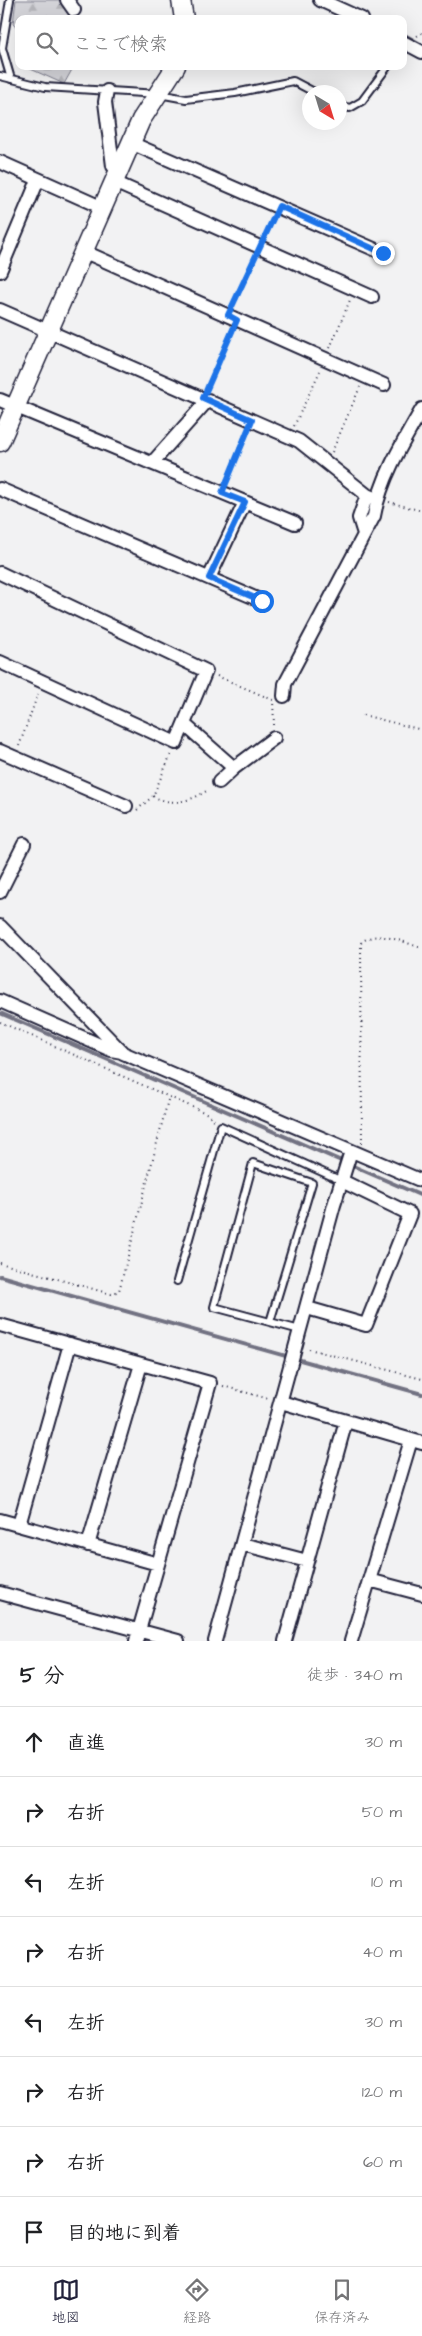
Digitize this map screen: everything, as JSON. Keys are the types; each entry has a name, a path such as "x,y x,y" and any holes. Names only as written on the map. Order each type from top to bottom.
{"street":[{"path":"180,0 183,15"},
{"path":"320,0 353,15"},
{"path":"407,45 422,52"},
{"path":"0,442 85,252 141,120 174,70"},
{"path":"107,91 105,102 113,166 117,177 261,248 372,297"},
{"path":"131,144 279,206 383,253"},
{"path":"0,162 103,208"},
{"path":"0,271 38,180"},
{"path":"85,252 384,385"},
{"path":"0,310 299,441 372,497"},
{"path":"152,463 206,399"},
{"path":"0,400 295,523"},
{"path":"284,696 285,684 364,534 359,518 422,409"},
{"path":"0,489 262,601"},
{"path":"209,578 245,502"},
{"path":"0,573 206,671 176,743 0,662"},
{"path":"184,724 234,768"},
{"path":"219,782 234,768 274,738"},
{"path":"0,751 126,806"},
{"path":"0,892 24,844"},
{"path":"0,926 123,1053"},
{"path":"0,1001 111,1050 123,1053 422,1181"},
{"path":"215,1641 342,1181 356,1153"},
{"path":"306,1308 366,1325 410,1214 342,1181"},
{"path":"0,1325 210,1383 138,1636"},
{"path":"18,1525 70,1344"},
{"path":"88,1545 141,1364"},
{"path":"281,1402 417,1441 351,1641"},
{"path":"285,1641 346,1421"},
{"path":"0,1520 158,1564"},
{"path":"242,1544 307,1562"},
{"path":"370,1580 422,1594"},
{"path":"0,1593 138,1636 178,1641"}],"lane":[{"path":"10,0 2,48 11,79"},
{"path":"347,107 350,108 362,100 385,70"},
{"path":"0,76 45,87 159,94 186,99 236,93 293,81 302,86"},
{"path":"177,1281 221,1126 342,1181"},
{"path":"270,1322 312,1183 253,1163 214,1307 270,1322 300,1330"}],"path":[{"path":"206,399 233,317 279,206"},
{"path":"289,437 355,289"},
{"path":"328,463 364,376"},
{"path":"222,493 252,420"},
{"path":"372,497 422,511"},
{"path":"206,671 273,700 274,738"},
{"path":"14,757 42,682"},
{"path":"363,715 422,730"},
{"path":"126,806 138,810 153,796 176,743"},
{"path":"153,796 166,803 194,799 219,782"},
{"path":"356,1153 361,943 366,937 376,936 422,948"},
{"path":"0,1022 208,1114 221,1126"},
{"path":"0,1263 111,1294 119,1291 169,1096"},
{"path":"296,1345 422,1380"},
{"path":"210,1383 281,1402"}],"green space":[{"path":"16,0 60,0 70,12 69,15 15,15 15,26 13,24"},
{"path":"33,70 72,70 64,84"}],"waterway":[{"path":"407,36 422,45"},
{"path":"0,1013 422,1196"},
{"path":"0,1276 422,1394"}],"route":[{"path":"262,601 209,578 245,502 222,493 252,420 203,398 237,320 228,315 279,206 383,253"}]}
